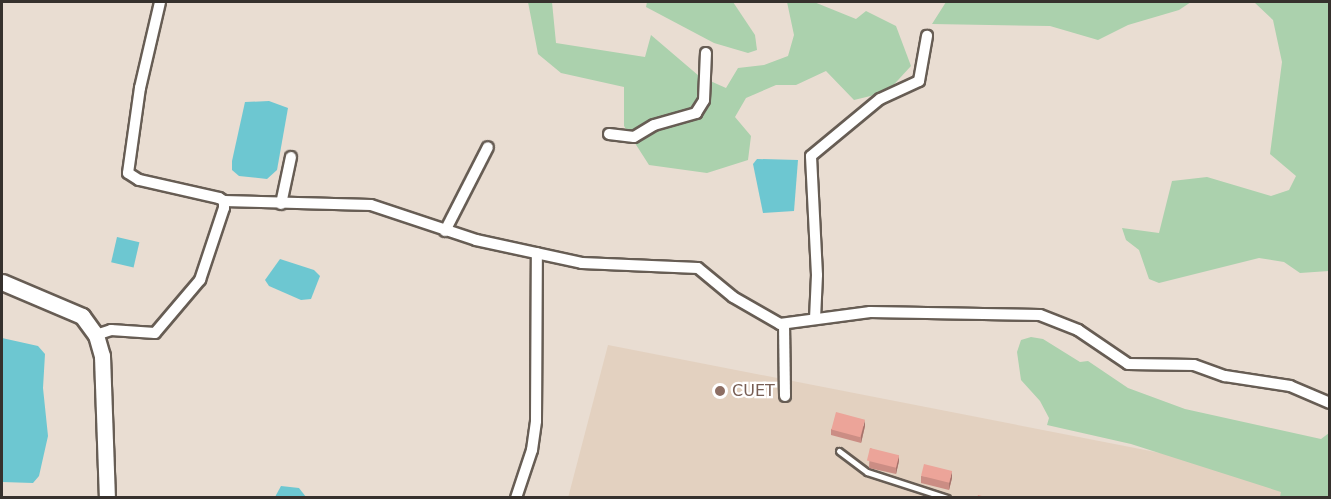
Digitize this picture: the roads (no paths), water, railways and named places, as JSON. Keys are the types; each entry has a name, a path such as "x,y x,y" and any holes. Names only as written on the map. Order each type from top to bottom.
{"main road":[{"path":"2,282 82,316 96,335 102,356 107,498"}],"street":[{"path":"160,2 140,88 128,173 139,180 224,201 281,204 329,201 371,206 445,231 582,263 698,268 733,297 784,324 870,312 1040,315 1078,330 1128,364 1194,365 1225,376 1290,386 1329,403"},
{"path":"815,319 817,275 811,156 880,99 919,81 927,36"},
{"path":"609,134 634,137 654,125 696,113 704,100 706,52"},
{"path":"445,231 488,147"},
{"path":"281,204 291,157"},
{"path":"96,335 111,330 155,333 200,280 224,201"},
{"path":"516,498 532,450 536,421 537,253"},
{"path":"784,324 784,396"}],"lane":[{"path":"839,451 867,472 947,498"}],"water":[{"path":"269,101 288,108 277,170 267,179 239,176 232,170 232,161 245,102"},
{"path":"757,159 798,160 794,211 763,213 753,164"},
{"path":"117,237 139,242 134,268 111,262"},
{"path":"280,259 314,270 320,276 311,299 301,300 269,286 265,280"},
{"path":"2,338 38,346 45,354 43,388 48,436 39,476 33,483 2,482"},
{"path":"281,486 299,488 306,497 275,497"}],"place":[{"name":"CUET","path":"720,391"}]}
